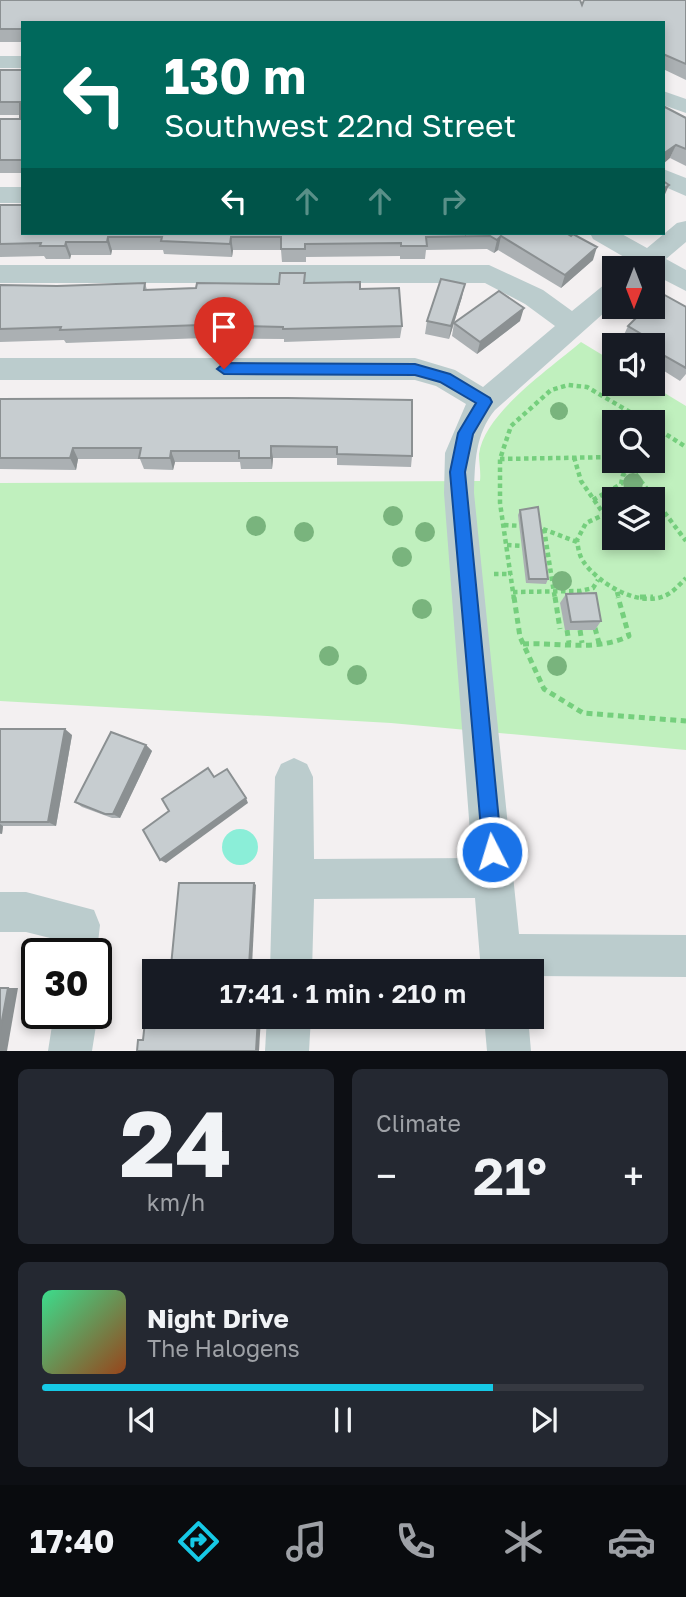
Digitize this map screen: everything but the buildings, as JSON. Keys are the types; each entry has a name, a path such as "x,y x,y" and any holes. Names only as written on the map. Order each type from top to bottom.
{"street":[{"path":"0,62 21,62"},
{"path":"665,98 686,107"},
{"path":"665,177 686,188"},
{"path":"0,195 21,195"},
{"path":"654,256 686,229"},
{"path":"605,235 634,256"},
{"path":"665,273 686,282"},
{"path":"0,274 489,274 534,297 572,325"},
{"path":"501,959 458,472 466,433 485,402 602,300"},
{"path":"0,369 415,369 445,378 485,402"},
{"path":"291,959 294,879 293,777"},
{"path":"294,879 495,878"},
{"path":"0,912 26,912 75,938"},
{"path":"544,962 686,957"},
{"path":"71,1051 74,1029"},
{"path":"287,1051 288,1029"},
{"path":"507,1029 509,1051"}],"path":[{"path":"628,410 587,387 568,385 551,390 531,405 511,426 500,459 500,503 513,592 523,644 544,689 583,713 686,722"},
{"path":"665,434 686,447"},
{"path":"574,457 575,472 602,512"},
{"path":"500,459 602,457"},
{"path":"593,499 621,484 625,473"},
{"path":"635,473 685,541"},
{"path":"602,513 593,516 583,525 578,542 578,552 597,580 617,592 648,598 669,594 681,586 686,578"},
{"path":"665,518 670,521"},
{"path":"504,525 544,529 578,542"},
{"path":"544,529 560,629"},
{"path":"506,545 547,546"},
{"path":"513,592 586,590 593,588 597,580"},
{"path":"586,590 588,602"},
{"path":"574,591 575,602"},
{"path":"523,644 624,640 629,636 630,630 620,608 617,592"},
{"path":"595,628 599,643"},
{"path":"567,630 569,643"},
{"path":"580,630 582,643"}],"shaded area":[{"path":"581,342 602,355 602,396 665,396 665,393 686,406 686,750 391,723 0,701 0,483 480,481 479,454 484,438 506,407"},
{"path":"240,829 252,835 258,847 252,859 240,865 228,859 222,847 228,835"}],"route":[{"path":"224,369 415,369 429,371 445,378 485,402 474,415 466,433 458,472 492,852"}]}
